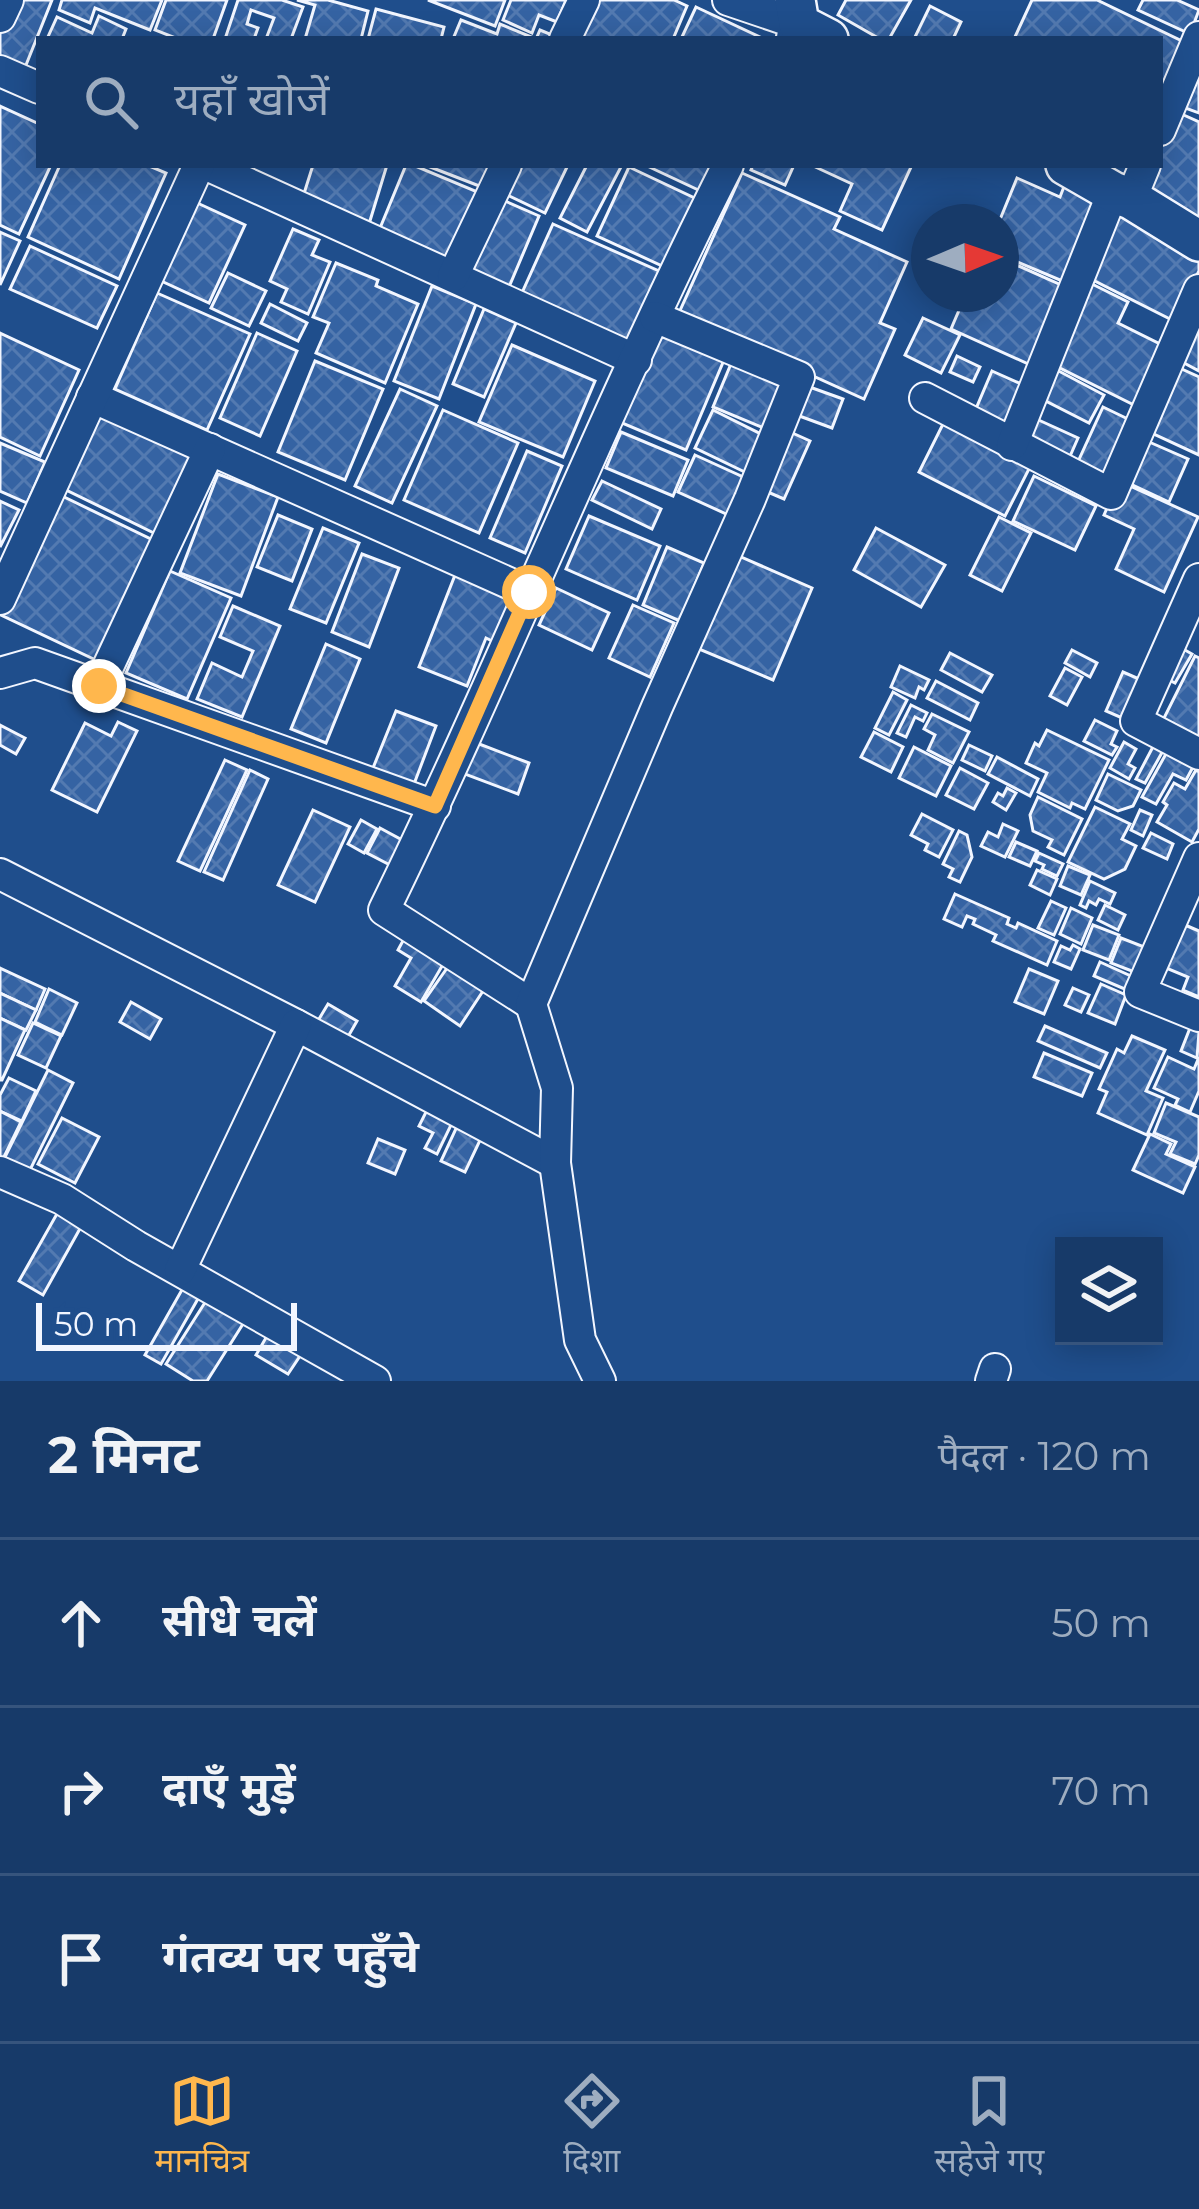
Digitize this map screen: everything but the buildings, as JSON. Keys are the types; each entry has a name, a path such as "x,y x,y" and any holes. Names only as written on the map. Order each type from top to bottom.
{"street":[{"path":"0,17 8,0"},
{"path":"567,36 584,0"},
{"path":"728,0 803,26"},
{"path":"1163,123 1199,37"},
{"path":"0,70 36,87"},
{"path":"0,599 202,168"},
{"path":"210,168 636,360"},
{"path":"453,276 505,168"},
{"path":"531,1004 384,910 727,168"},
{"path":"1076,168 1130,185 1199,242"},
{"path":"1012,445 1130,185"},
{"path":"925,398 1111,494 1199,290"},
{"path":"600,1381 580,1340 555,1163 556,1088 531,1004 799,377 655,317"},
{"path":"92,397 529,592"},
{"path":"99,686 210,449"},
{"path":"1199,579 1136,721 1199,754"},
{"path":"0,673 35,663 435,806"},
{"path":"1199,858 1139,992 1199,1016"},
{"path":"0,874 555,1163"},
{"path":"180,1270 296,1025"},
{"path":"0,1172 62,1199 375,1381"}],"route":[{"path":"99,686 435,806 529,592"}]}
